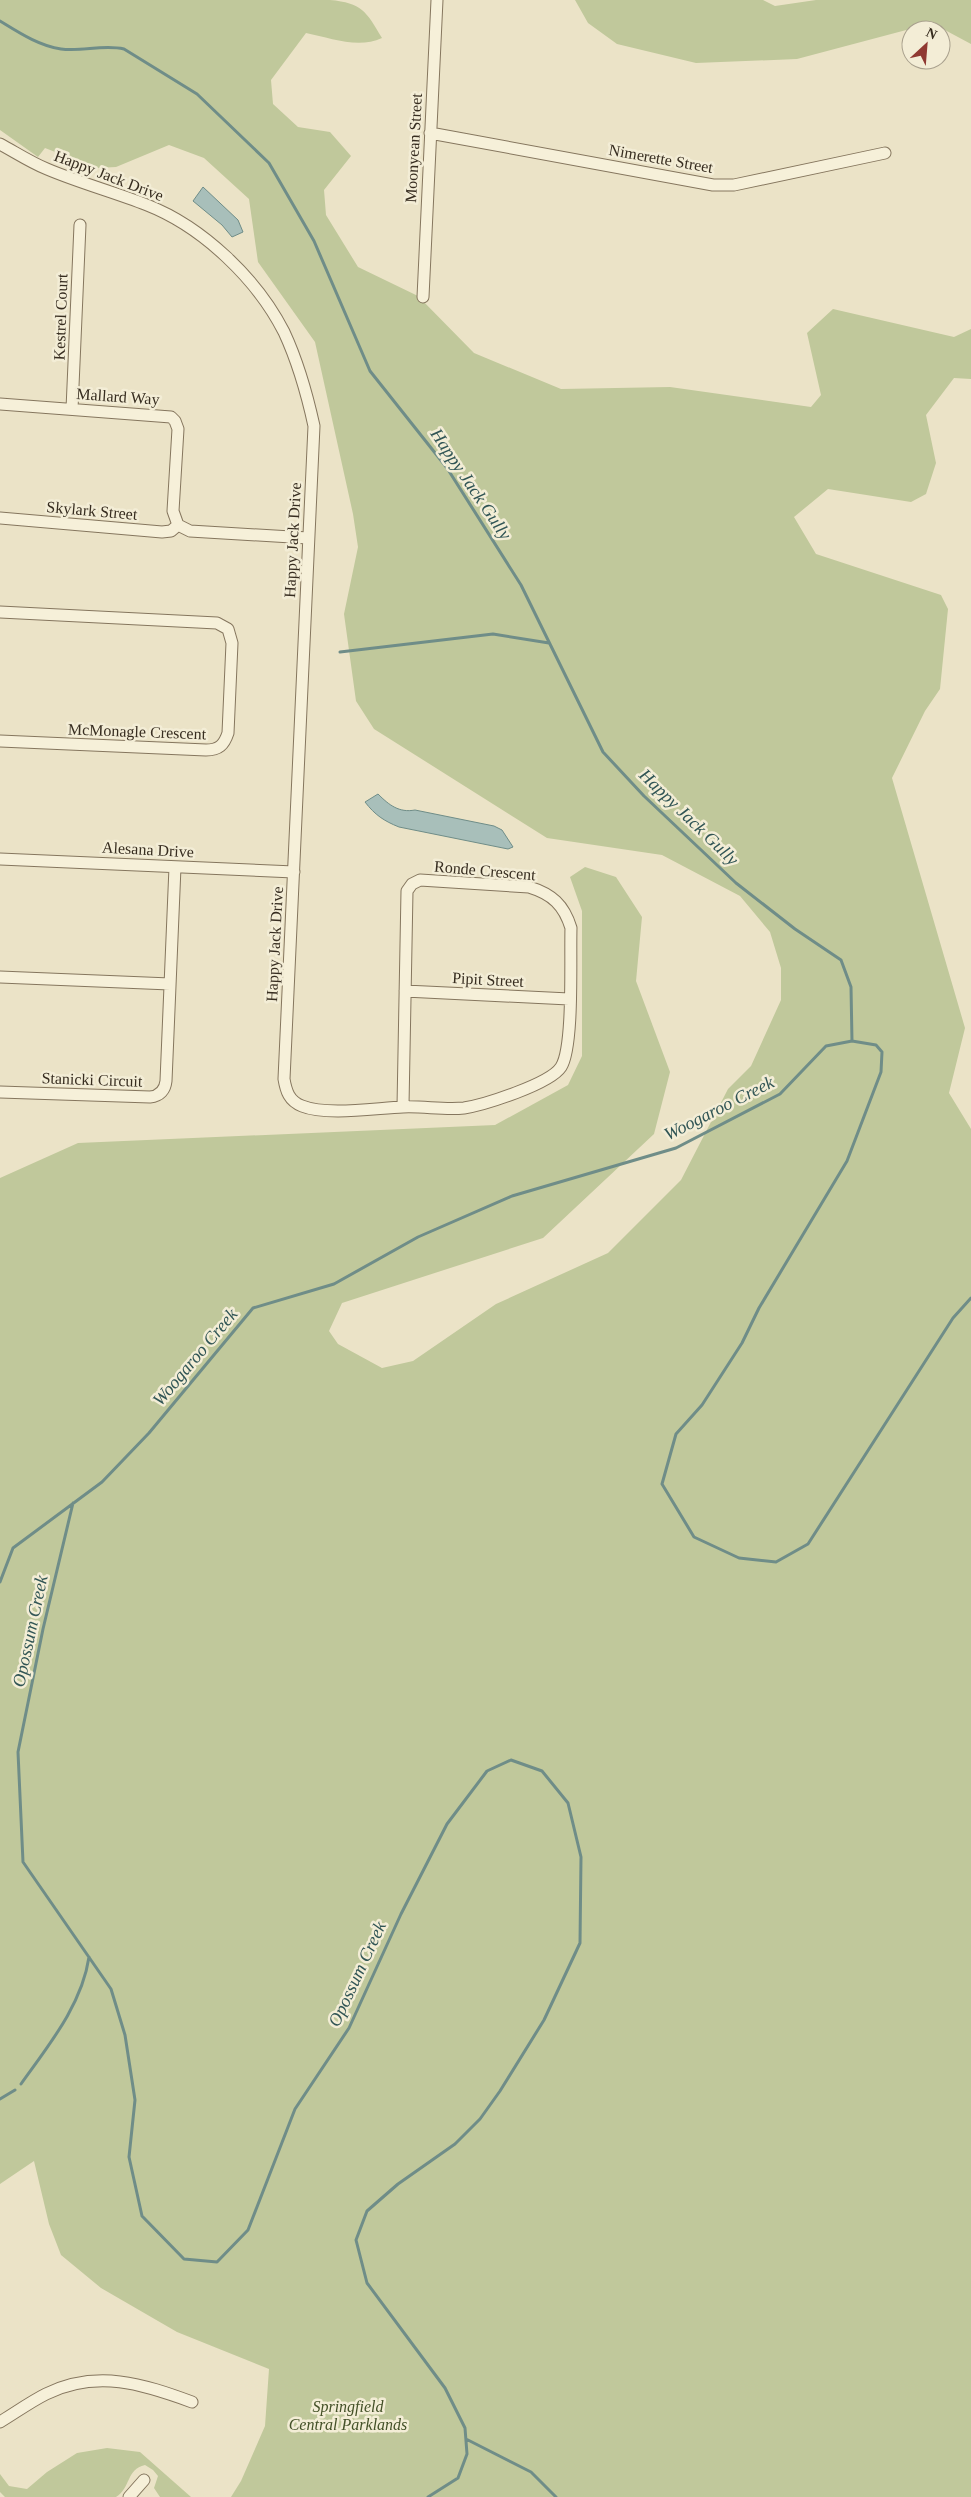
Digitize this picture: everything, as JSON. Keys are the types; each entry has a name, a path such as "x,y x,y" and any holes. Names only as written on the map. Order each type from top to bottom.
{"street":[{"name":"Moonyean Street","path":"423,297 436,0"},
{"name":"Nimerette Street","path":"430,133 712,185 734,185 885,153"},
{"name":"Happy Jack Drive","path":"0,144 46,169 149,206 180,222 218,250 245,276 283,331 306,389 314,426 284,1079 287,1094 293,1101"},
{"name":"Kestrel Court","path":"72,409 80,225"},
{"name":"Mallard Way","path":"0,404 166,416 175,420 178,429 173,511 178,525"},
{"name":"Skylark Street","path":"0,518 162,532 170,531 178,525"},
{"path":"178,525 190,532 308,538"},
{"name":"McMonagle Crescent","path":"0,612 217,623 228,630 232,643 228,733 223,745 218,749 0,741"},
{"name":"Alesana Drive","path":"0,859 294,872"},
{"name":"Stanicki Circuit","path":"0,1092 157,1096 163,1092 166,1081 176,867"},
{"name":"Ronde Crescent","path":"293,1101 311,1108 366,1110 403,1106 464,1108 532,1087 553,1075 560,1068 568,1046 571,928 567,914 556,899 544,891 529,887 420,880 412,884 407,891 403,1106"},
{"path":"0,977 170,984"},
{"name":"Pipit Street","path":"405,991 569,999"},
{"path":"0,2422 46,2394 67,2385 89,2381 112,2380 146,2385 192,2402"},
{"path":"129,2497 144,2480"}],"green space":[{"name":"Springfield Central Parklands","path":"0,0 330,0 349,3 362,10 372,21 382,38 364,43 354,43 306,33 271,80 273,104 298,127 330,132 351,156 324,190 326,215 358,267 418,296 474,353 561,389 670,387 811,407 821,395 807,333 833,309 954,337 971,329 971,379 954,378 926,415 936,463 926,494 911,502 828,489 794,517 816,554 941,595 948,609 940,689 925,711 892,778 965,1028 949,1093 971,1129 971,2497 231,2497 241,2481 265,2426 269,2369 177,2332 101,2288 61,2255 49,2224 34,2161 0,2184 0,1178 78,1143 495,1125 568,1085 582,1056 582,911 570,877 585,867 616,877 642,917 636,981 670,1072 654,1134 543,1238 342,1303 329,1331 338,1344 382,1368 413,1361 496,1304 608,1253 681,1180 728,1089 751,1066 781,1000 781,968 770,932 740,896 662,855 547,838 374,729 356,701 344,614 358,547 353,514 315,342 258,262 249,199 204,158 169,145 116,167 96,168 45,148 38,157 0,130"},
{"path":"575,0 763,0 775,6 816,0 971,0 971,44 951,33 951,20 901,20 901,31 797,59 696,63 617,44 588,23"},
{"path":"107,2448 140,2452 191,2497 160,2497 154,2488 158,2476 145,2465 135,2470 124,2489 116,2497 5,2497 0,2492 0,2474 9,2486 27,2489 47,2472 77,2453"}],"water":[{"path":"203,187 238,220 243,232 232,237 222,225 193,201"},
{"path":"378,794 390,805 399,809 415,810 494,826 502,830 513,847 508,849 399,827 380,817 365,802"}],"waterway":[{"name":"Happy Jack Gully","path":"0,21 29,38 61,49 108,47 124,49 197,94 269,163 314,241 370,371 447,468 521,585 603,752 644,796 736,883 795,929 841,960 851,987 852,1041"},
{"path":"340,652 493,634 549,643"},
{"name":"Woogaroo Creek","path":"0,1582 13,1548 102,1482 149,1433 253,1308 334,1284 418,1237 512,1196 676,1148 780,1094 826,1046 852,1041 876,1045 882,1052 881,1072 847,1161 759,1308 742,1343 702,1405 676,1434 662,1484 694,1537 739,1558 776,1562 808,1544 953,1318 971,1298"},
{"name":"Opossum Creek","path":"73,1503 43,1629 18,1752 23,1862 111,1989 125,2035 135,2100 129,2157 142,2216 184,2259 217,2262 248,2230 295,2109 349,2028 401,1914 447,1824 487,1771 511,1760 542,1771 568,1803 581,1857 580,1943 544,2020 500,2091 480,2119 455,2144 398,2184 367,2211 356,2240 367,2283 445,2388 465,2428 467,2454 458,2478 428,2497"},
{"path":"21,2084 53,2040 72,2008 85,1975 89,1957"},
{"path":"0,2099 15,2090"},
{"path":"466,2439 531,2472 556,2497"}]}
